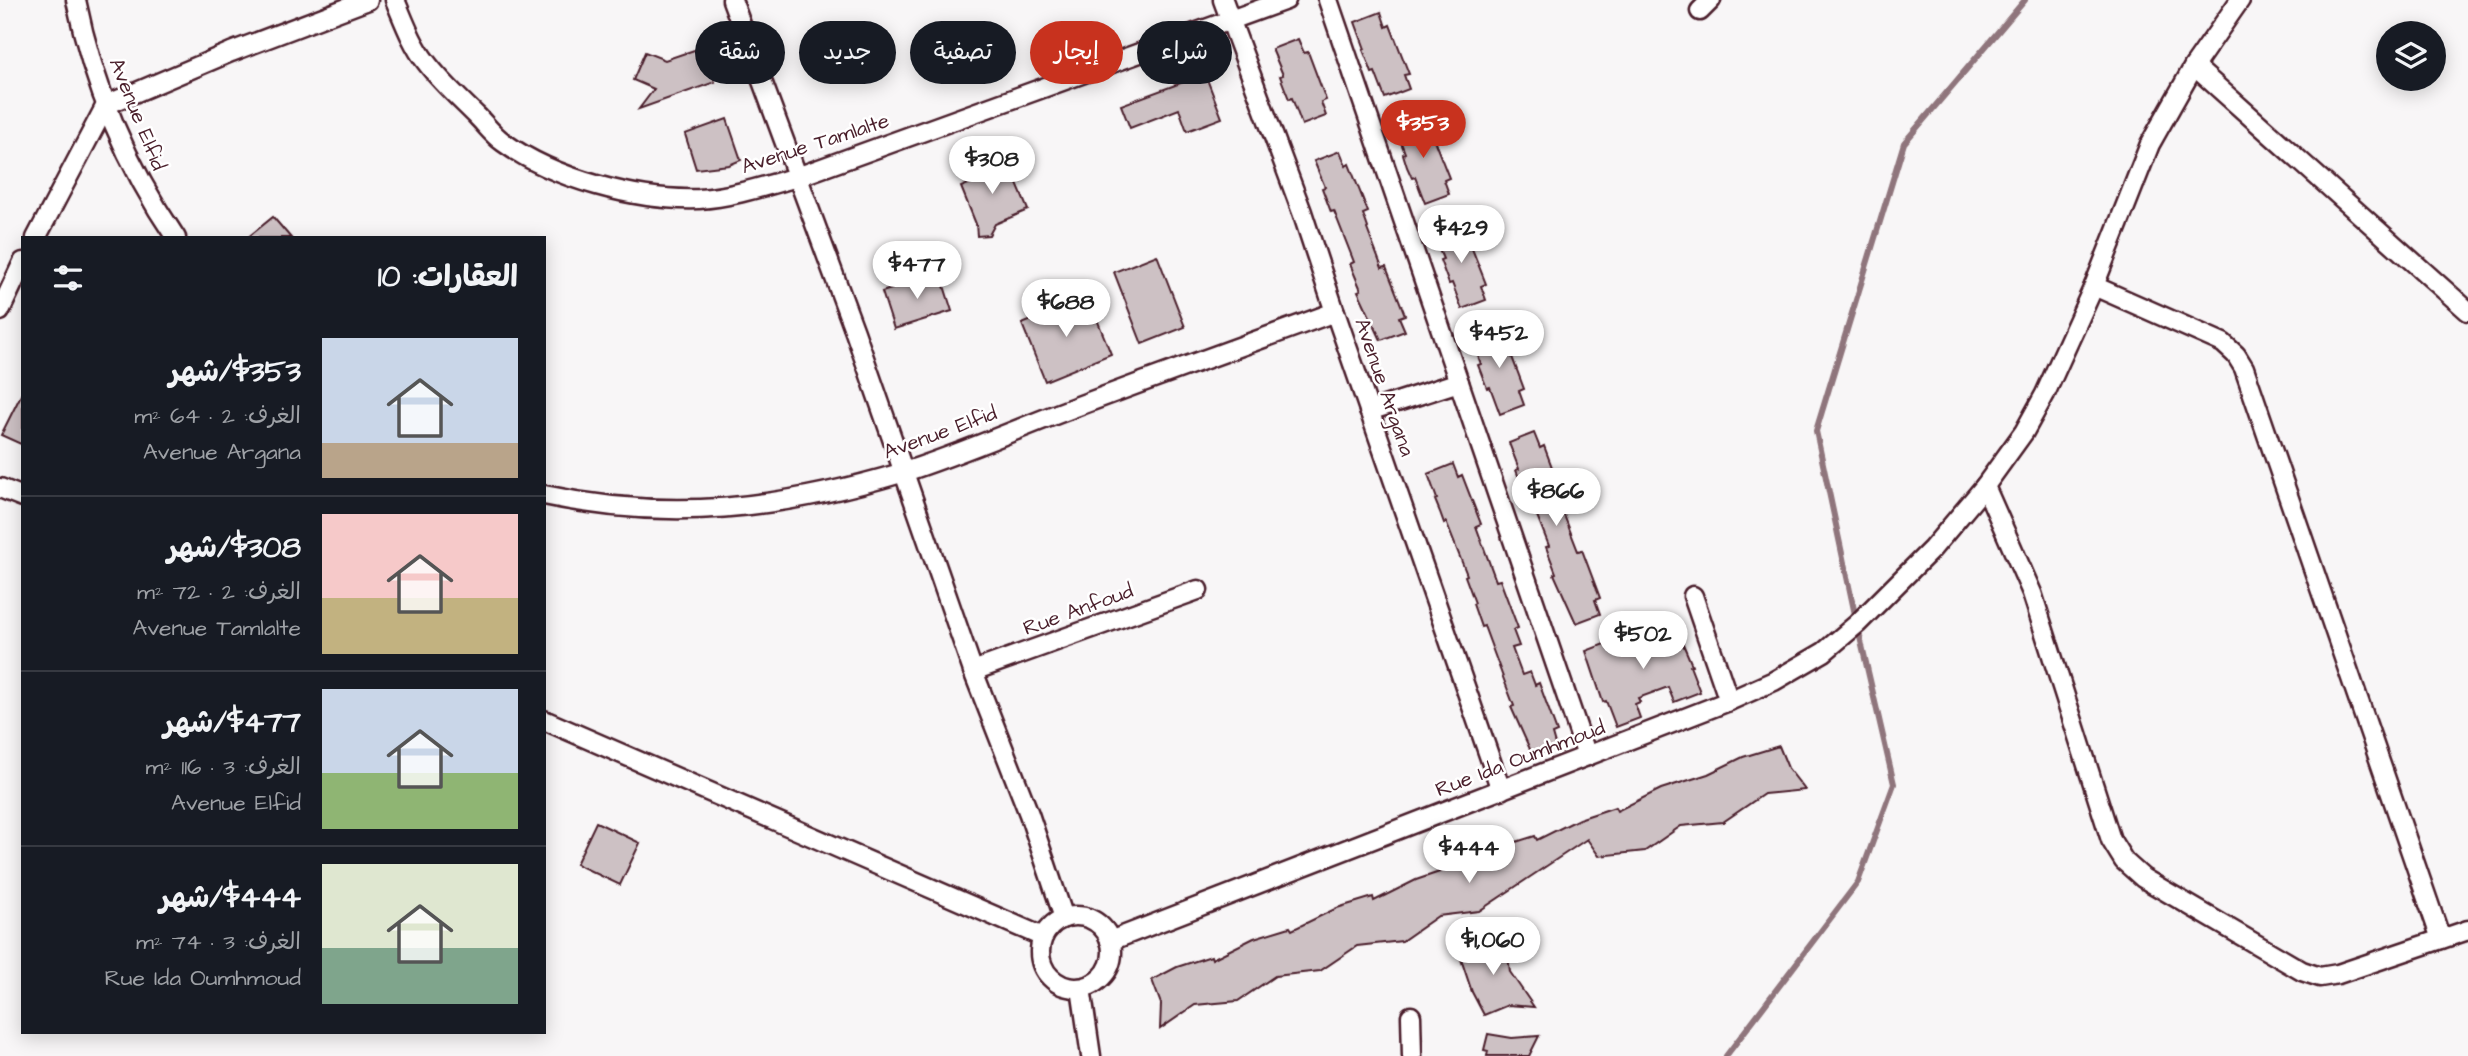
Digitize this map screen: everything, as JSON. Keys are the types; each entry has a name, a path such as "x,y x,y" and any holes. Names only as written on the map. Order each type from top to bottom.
{"street":[{"name":"Avenue Elfid","path":"76,0 106,105 136,174 175,236"},
{"path":"37,236 106,105 231,52 368,0"},
{"name":"Avenue Tamlalte","path":"395,0 424,60 446,87 503,141 552,169 574,178 637,195 670,199 701,199 739,193 797,177 1286,0"},
{"path":"732,0 855,332 902,472 973,671 1029,814 1064,918"},
{"name":"Avenue Argana","path":"1223,0 1302,212 1501,790"},
{"path":"1328,0 1587,756"},
{"name":"Rue Ida Oumhmoud","path":"1110,941 1729,701 1774,681 1824,652 1857,624 1932,549 1985,486 2024,432 2045,394 2094,286 2150,144 2194,66 2241,0"},
{"path":"2194,66 2468,311"},
{"path":"0,311 21,266"},
{"path":"2094,286 2223,343 2236,355 2244,368 2441,939"},
{"name":"Avenue Elfid","path":"546,495 585,502 688,511 791,501 902,472 1335,312"},
{"path":"1369,411 1459,382"},
{"path":"1985,486 2035,603 2111,840 2133,870 2311,975 2329,976 2468,930"},
{"path":"0,488 21,496"},
{"name":"Rue Anfoud","path":"973,671 1198,590"},
{"path":"1693,596 1729,701"},
{"path":"546,721 1043,937"},
{"path":"1064,918 1086,918 1097,923 1105,930 1110,941 1110,966 1093,984 1081,988 1056,982 1047,974 1041,962 1043,937 1064,918"},
{"path":"1081,988 1091,1056"},
{"path":"1411,1016 1412,1056"}],"building":[{"path":"1381,12 1386,27 1390,25 1409,74 1404,75 1409,89 1385,98 1375,72 1372,73 1355,22"},
{"path":"1298,39 1304,53 1308,52 1326,100 1321,102 1326,116 1302,125 1292,98 1289,99 1285,89 1280,76 1283,75 1272,49"},
{"path":"695,50 695,84 709,84 639,109 654,89 633,80 645,52 665,60"},
{"path":"1178,84 1209,84 1222,118 1187,131 1179,109 1130,128 1121,105"},
{"path":"1420,117 1426,132 1430,130 1449,178 1444,180 1449,194 1425,203 1415,177 1412,178 1407,167 1403,154 1405,153 1395,127"},
{"path":"727,119 741,160 729,165 696,169 685,134"},
{"path":"1340,151 1346,166 1349,164 1368,212 1363,214 1382,268 1386,267 1405,315 1399,317 1405,331 1381,340 1358,291 1361,290 1350,264 1354,262 1334,211 1331,212 1322,188 1325,187 1314,161"},
{"path":"986,154 993,174 1010,167 1028,210 995,224 989,235 977,236 976,224 961,187 976,181 969,160"},
{"path":"273,217 289,236 249,236"},
{"path":"1458,223 1464,237 1467,236 1486,284 1481,286 1486,300 1462,309 1452,283 1449,284 1440,260 1443,259 1432,233"},
{"path":"1157,255 1185,327 1142,344 1114,272"},
{"path":"940,273 952,311 894,329 882,292"},
{"path":"1088,297 1111,354 1045,381 1022,324"},
{"path":"1496,328 1502,342 1506,341 1524,389 1519,391 1524,405 1500,414 1478,365 1481,364 1471,338"},
{"path":"21,395 21,444 1,435"},
{"path":"1534,433 1540,448 1544,446 1562,494 1557,496 1562,510 1578,551 1582,550 1600,598 1595,600 1600,614 1576,623 1554,574 1556,573 1546,547 1549,546 1528,493 1525,494 1509,443"},
{"path":"1453,464 1458,477 1462,475 1481,524 1476,526 1496,581 1500,580 1518,628 1513,630 1519,646 1512,648 1522,675 1530,672 1535,685 1539,683 1557,732 1552,734 1556,748 1533,756 1511,707 1514,706 1484,626 1481,627 1465,576 1467,575 1435,500 1437,499 1428,474"},
{"path":"1671,616 1692,665 1690,666 1700,692 1674,702 1668,687 1638,698 1640,702 1635,704 1640,718 1616,727 1606,701 1603,702 1586,651 1612,641 1617,655 1648,644 1647,640 1652,638 1647,624"},
{"path":"1779,746 1788,768 1805,790 1764,794 1723,822 1681,826 1645,851 1599,856 1587,839 1479,911 1438,916 1402,941 1357,946 1320,971 1275,976 1238,1001 1195,1005 1160,1029 1161,1004 1152,980 1177,967 1211,956 1212,959 1254,938 1290,927 1292,930 1337,908 1373,897 1374,901 1416,880 1469,862 1497,848 1535,836 1537,840 1579,819 1615,807 1617,811 1661,789"},
{"path":"596,822 640,843 620,885 576,864"},
{"path":"1505,931 1510,972 1534,1007 1508,1005 1484,1015 1472,992 1460,956 1483,947"},
{"path":"1488,1034 1512,1038 1539,1036 1529,1056 1487,1056 1488,1051 1484,1050"}],"waterway":[{"path":"1726,1056 1858,882 1894,784 1816,431 1904,143 2025,0"}]}
